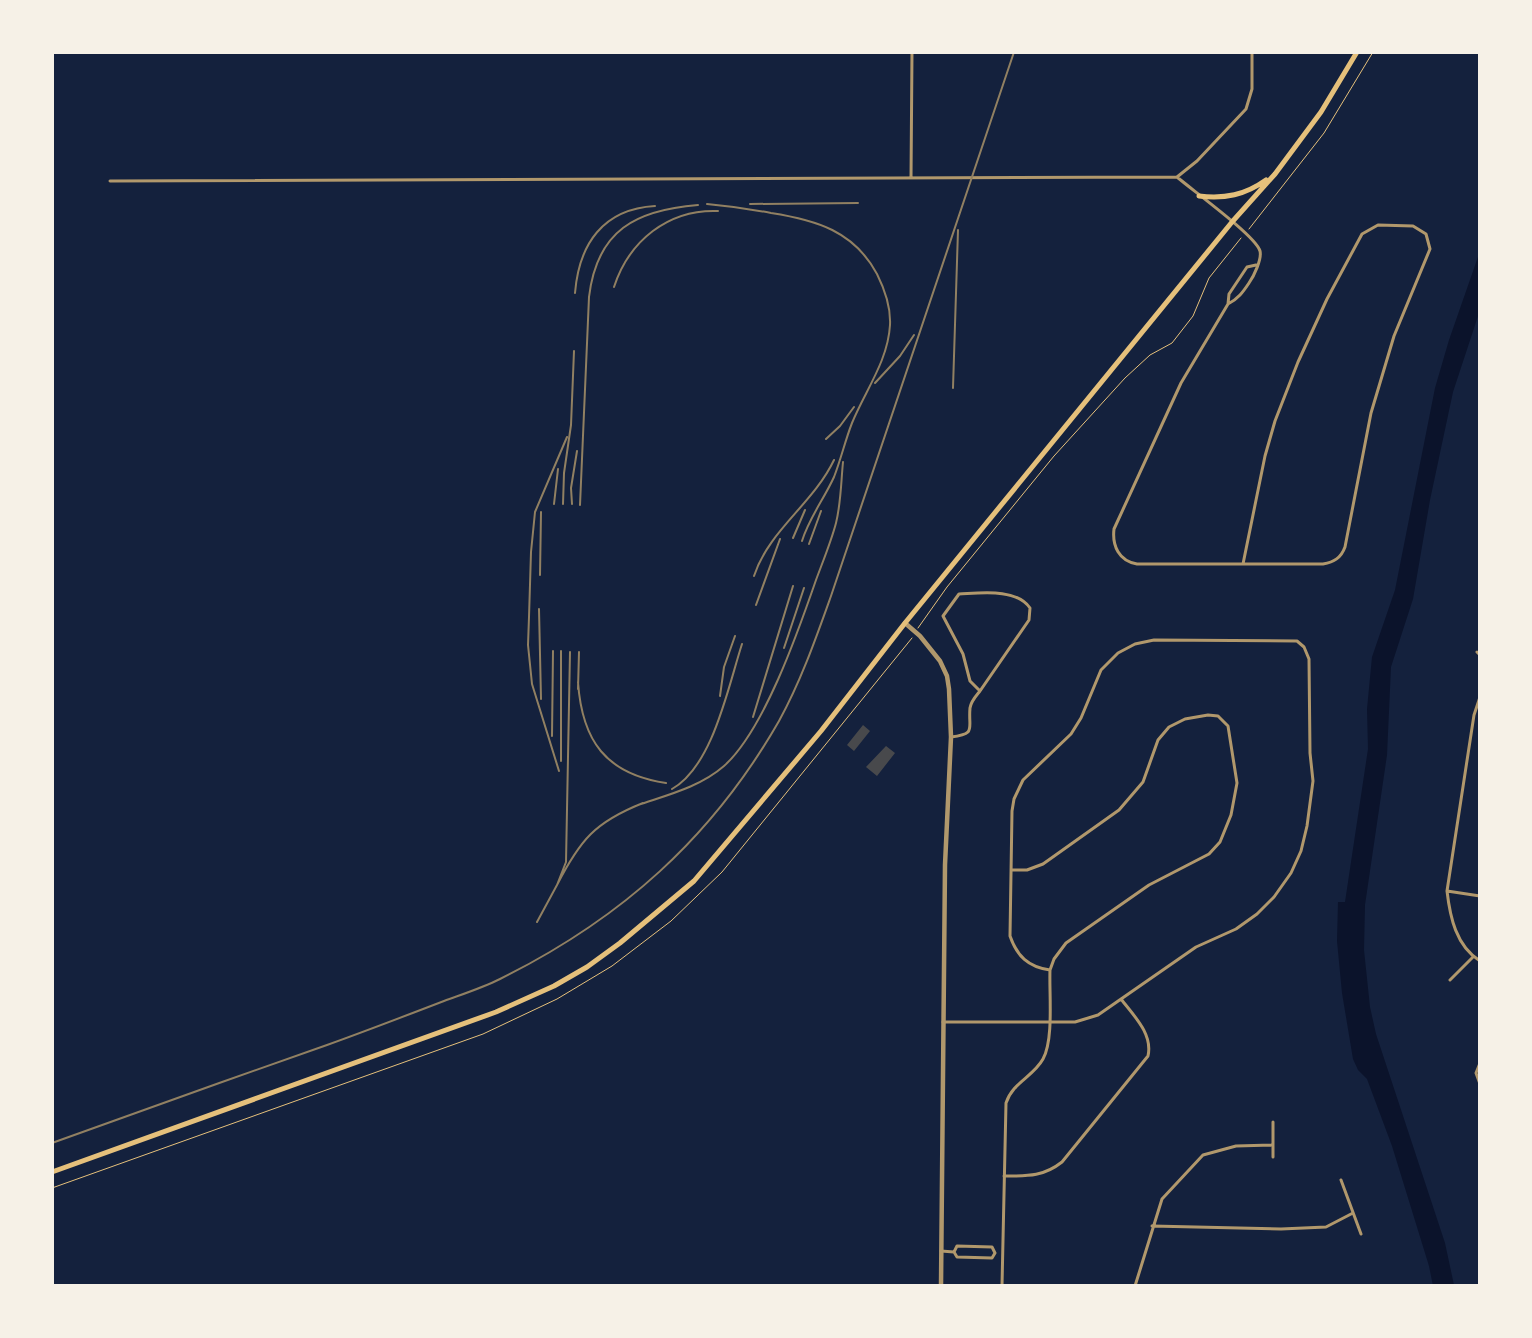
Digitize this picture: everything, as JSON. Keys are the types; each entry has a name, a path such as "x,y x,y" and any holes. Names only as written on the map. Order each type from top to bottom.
{"main road":[{"path":"52,1172 496,1012 554,986 587,967 620,943 694,881 821,731 905,623 1232,222 1275,174 1321,112 1357,52"},
{"path":"1199,196 1219,198 1239,194 1255,188 1275,174"}],"street":[{"path":"911,178 912,52"},
{"path":"110,181 1177,177 1197,161 1246,109 1252,89 1252,52"},
{"path":"1177,177 1232,222 1260,248 1261,256 1256,265 1256,274 1238,300 1228,304"},
{"path":"1243,564 1265,456 1275,421 1298,362 1323,308 1362,234 1378,225 1413,226 1421,229 1429,242 1428,257 1394,336 1371,413 1345,547 1339,558 1331,563 1323,564 1243,564 1137,564 1131,563 1118,553 1113,538 1114,529 1181,383 1228,304 1229,294 1247,267 1256,265"},
{"path":"951,738 964,736 969,732 972,725 970,708 1029,620 1030,608 1027,603 1014,595 959,594 943,616 963,654 970,681 980,691"},
{"path":"905,623 930,648 940,661 947,676 951,738 945,865 941,1286"},
{"path":"944,1022 1075,1022 1098,1015 1196,946 1236,929 1257,914 1274,897 1291,873 1301,851 1312,790 1309,659 1304,647 1297,641 1288,639 1154,640 1135,644 1118,652 1101,670 1081,718 1071,734 1058,750 1029,772 1018,788 1012,811 1010,936 1014,948 1022,959 1032,966 1050,970"},
{"path":"1480,697 1472,725 1447,891 1450,917 1461,942 1480,961"},
{"path":"1002,1286 1006,1103 1012,1088 1043,1060 1047,1050 1050,970 1056,954 1066,943 1149,885 1209,854 1220,842 1231,815 1237,783 1231,732 1224,720 1218,716 1208,715 1185,719 1169,727 1158,740 1143,782 1119,810 1043,864 1027,870 1012,870"},
{"path":"1447,891 1480,896"},
{"path":"1450,980 1473,956"},
{"path":"1004,1176 1044,1174 1062,1162 1148,1056 1150,1046 1148,1037 1121,999"},
{"path":"1479,1064 1476,1073 1480,1084"},
{"path":"1272,1122 1272,1157"},
{"path":"1135,1286 1152,1226 1162,1199 1203,1155 1236,1146 1272,1145"},
{"path":"1341,1180 1361,1234"},
{"path":"1152,1226 1281,1228 1326,1226 1353,1214"},
{"path":"954,1252 957,1246 966,1246 992,1247 995,1253"},
{"path":"941,1251 954,1252"},
{"path":"954,1252 957,1257 992,1258 995,1253"},
{"path":"995,1253 1003,1253"}],"path":[{"path":"1254,222 1324,133 1373,52"},
{"path":"928,613 1054,456 1129,374 1150,355 1172,343 1193,316 1209,278 1238,242"},
{"path":"52,1188 483,1034 557,999 612,966 671,921 722,872 910,642"}],"water":[{"path":"1479,254 1479,313 1453,392 1430,500 1413,599 1391,667 1387,755 1365,905 1364,950 1370,1007 1376,1034 1445,1243 1454,1285 1433,1286 1429,1266 1392,1146 1367,1079 1358,1070 1353,1059 1342,993 1337,941 1338,902 1345,902 1368,749 1367,709 1372,657 1395,590 1435,388 1449,340"}],"building":[{"path":"863,725 870,731 854,751 847,745"},
{"path":"886,746 895,753 877,776 866,767"}],"railway":[{"path":"52,1143 342,1040 493,982 544,955 585,930 624,902 660,871 693,838 724,802 753,763 779,721 808,659 831,596 1014,52"},
{"path":"750,204 858,203"},
{"path":"707,204 803,219 832,230 857,247 868,259 883,286 887,298 890,311 890,325 881,363 852,423 834,477 802,541"},
{"path":"580,505 589,297 593,274 601,255 611,240 623,228 638,219 656,212 698,205"},
{"path":"575,293 577,275 582,259 588,245 597,232 621,214 655,206"},
{"path":"614,287 630,255 640,242 653,231 667,222 683,216 700,212 718,211"},
{"path":"953,388 958,230"},
{"path":"875,383 900,356 914,335"},
{"path":"563,504 564,473 571,425 574,351"},
{"path":"826,439 840,426 854,407"},
{"path":"559,771 532,684 528,645 531,552 535,512 567,437"},
{"path":"572,504 571,488 577,451"},
{"path":"754,576 770,545 815,490 834,460"},
{"path":"638,805 683,790 705,780 724,766 739,750 753,729 790,652 832,537 839,508 843,462"},
{"path":"554,504 558,469"},
{"path":"793,538 805,510"},
{"path":"809,544 821,511"},
{"path":"540,575 541,512"},
{"path":"756,605 780,539"},
{"path":"753,717 793,586"},
{"path":"784,648 804,588"},
{"path":"539,609 541,699"},
{"path":"720,696 724,667 735,636"},
{"path":"672,789 686,778 698,763 708,744 725,703 742,644"},
{"path":"552,736 553,651"},
{"path":"561,651 561,761"},
{"path":"537,922 557,885 566,862 570,652"},
{"path":"578,689 579,652"},
{"path":"578,682 580,703 585,721 592,738 601,751 613,763 628,772 666,783"},
{"path":"557,885 573,856 591,834 601,825 626,810 643,803"}]}
